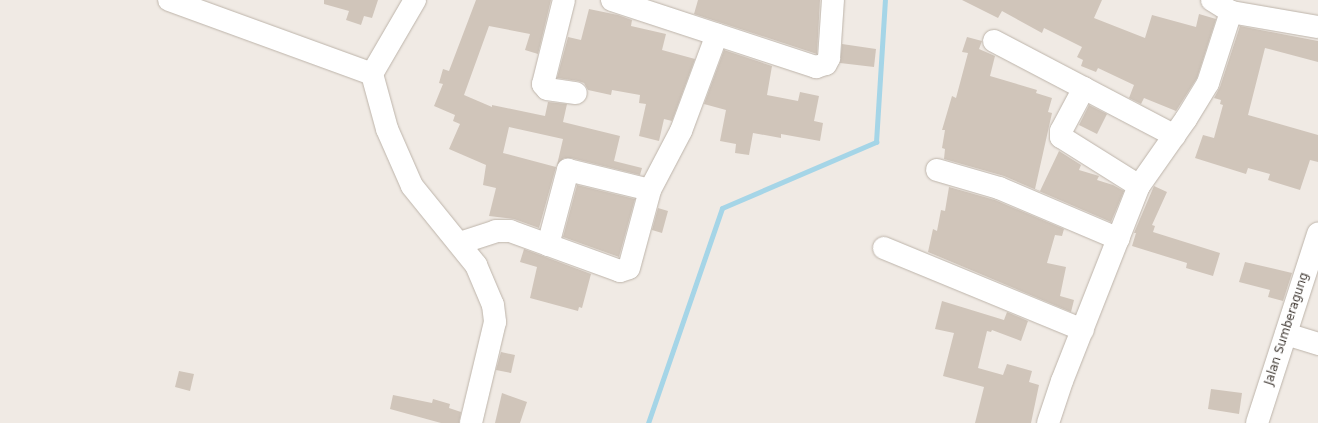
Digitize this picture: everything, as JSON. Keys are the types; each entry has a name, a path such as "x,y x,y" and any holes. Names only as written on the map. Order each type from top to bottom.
{"street":[{"path":"169,0 372,74"},
{"path":"415,0 372,74 387,129 412,186 470,240 476,266 495,315 471,423"},
{"path":"564,0 543,84 547,88 576,93"},
{"path":"612,0 821,67 829,58 834,0"},
{"path":"1212,0 1231,12 1318,27"},
{"path":"1048,423 1139,186 1175,136 1208,83 1231,12"},
{"path":"470,240 510,231 614,269 625,271 629,268 650,190 681,131 717,34"},
{"path":"994,41 1175,136"},
{"path":"1084,88 1061,131 1061,137 1139,186"},
{"path":"548,245 568,170 650,190"},
{"path":"937,170 1000,188 1119,239"},
{"name":"Jalan Sumberagung","path":"1257,423 1290,336 1316,246"},
{"path":"884,248 1083,330"},
{"path":"1290,336 1318,344"}],"building":[{"path":"324,0 378,0 372,18 364,16 361,25 346,20 349,11 324,4"},
{"path":"476,0 551,0 538,54 525,50 530,34 489,26 464,95 492,107 492,105 545,116 548,102 567,104 563,122 620,136 614,161 642,168 640,175 571,158 564,158 557,165 563,139 509,127 503,153 556,167 539,228 514,219 489,216 496,188 483,185 486,165 449,149 460,124 453,121 455,115 434,106 443,84 439,83 443,69 449,71"},
{"path":"698,0 820,0 817,54 694,14"},
{"path":"962,0 1102,0 1094,18 1145,38 1152,15 1196,27 1199,14 1216,19 1197,78 1176,111 1144,98 1141,104 1129,98 1134,85 1098,68 1096,72 1081,66 1083,60 1077,57 1082,47 1044,28 1042,33 1002,11 998,18"},
{"path":"589,9 618,15 632,20 631,26 666,34 662,50 695,59 672,121 664,119 659,141 639,136 646,104 639,103 640,95 612,90 611,95 588,90 584,83 578,81 557,78 568,37 581,40"},
{"path":"1240,26 1318,41 1318,62 1265,48 1248,115 1318,135 1318,162 1310,160 1300,190 1268,180 1270,174 1248,168 1246,174 1195,158 1203,135 1214,138 1223,105 1220,104 1221,100 1214,98 1220,87"},
{"path":"967,37 982,41 979,49 995,56 990,76 1037,90 1036,93 1052,98 1048,112 1052,113 1035,189 1040,191 1059,151 1081,165 1079,170 1099,176 1097,180 1113,185 1124,191 1111,222 1004,176 944,159 945,149 942,148 945,130 942,130 952,96 956,98 968,53 962,52"},
{"path":"842,44 876,49 874,67 840,63"},
{"path":"724,50 772,66 767,95 798,101 800,92 819,96 814,121 823,123 820,141 781,134 781,138 753,133 749,155 735,153 736,144 720,141 726,110 704,104"},
{"path":"1089,105 1107,114 1097,134 1079,125"},
{"path":"577,185 635,199 619,257 563,237"},
{"path":"1154,186 1167,192 1152,225 1155,226 1153,232 1220,253 1213,276 1186,268 1187,263 1132,246 1136,233 1134,233"},
{"path":"949,187 995,200 1064,229 1062,236 1055,235 1047,263 1066,267 1060,296 1074,300 1071,312 928,252 933,229 937,231 941,210 945,211"},
{"path":"658,208 668,211 662,233 652,230"},
{"path":"524,249 591,274 582,308 579,307 578,311 530,298 537,267 520,262"},
{"path":"1245,262 1292,273 1283,301 1268,297 1270,290 1239,282"},
{"path":"942,301 1004,320 1007,312 1028,321 1021,341 992,330 991,332 987,331 978,368 1003,375 1007,364 1032,371 1029,382 1039,385 1031,423 975,423 984,387 943,376 954,333 935,329"},
{"path":"501,352 515,355 511,373 496,370"},
{"path":"179,371 194,374 190,391 175,387"},
{"path":"1211,389 1242,393 1239,414 1208,409"},
{"path":"502,393 527,402 520,423 495,423"},
{"path":"393,395 432,403 433,399 450,404 449,408 461,412 459,423 441,423 390,409"}],"waterway":[{"path":"648,423 722,208 876,142 885,0"}]}
